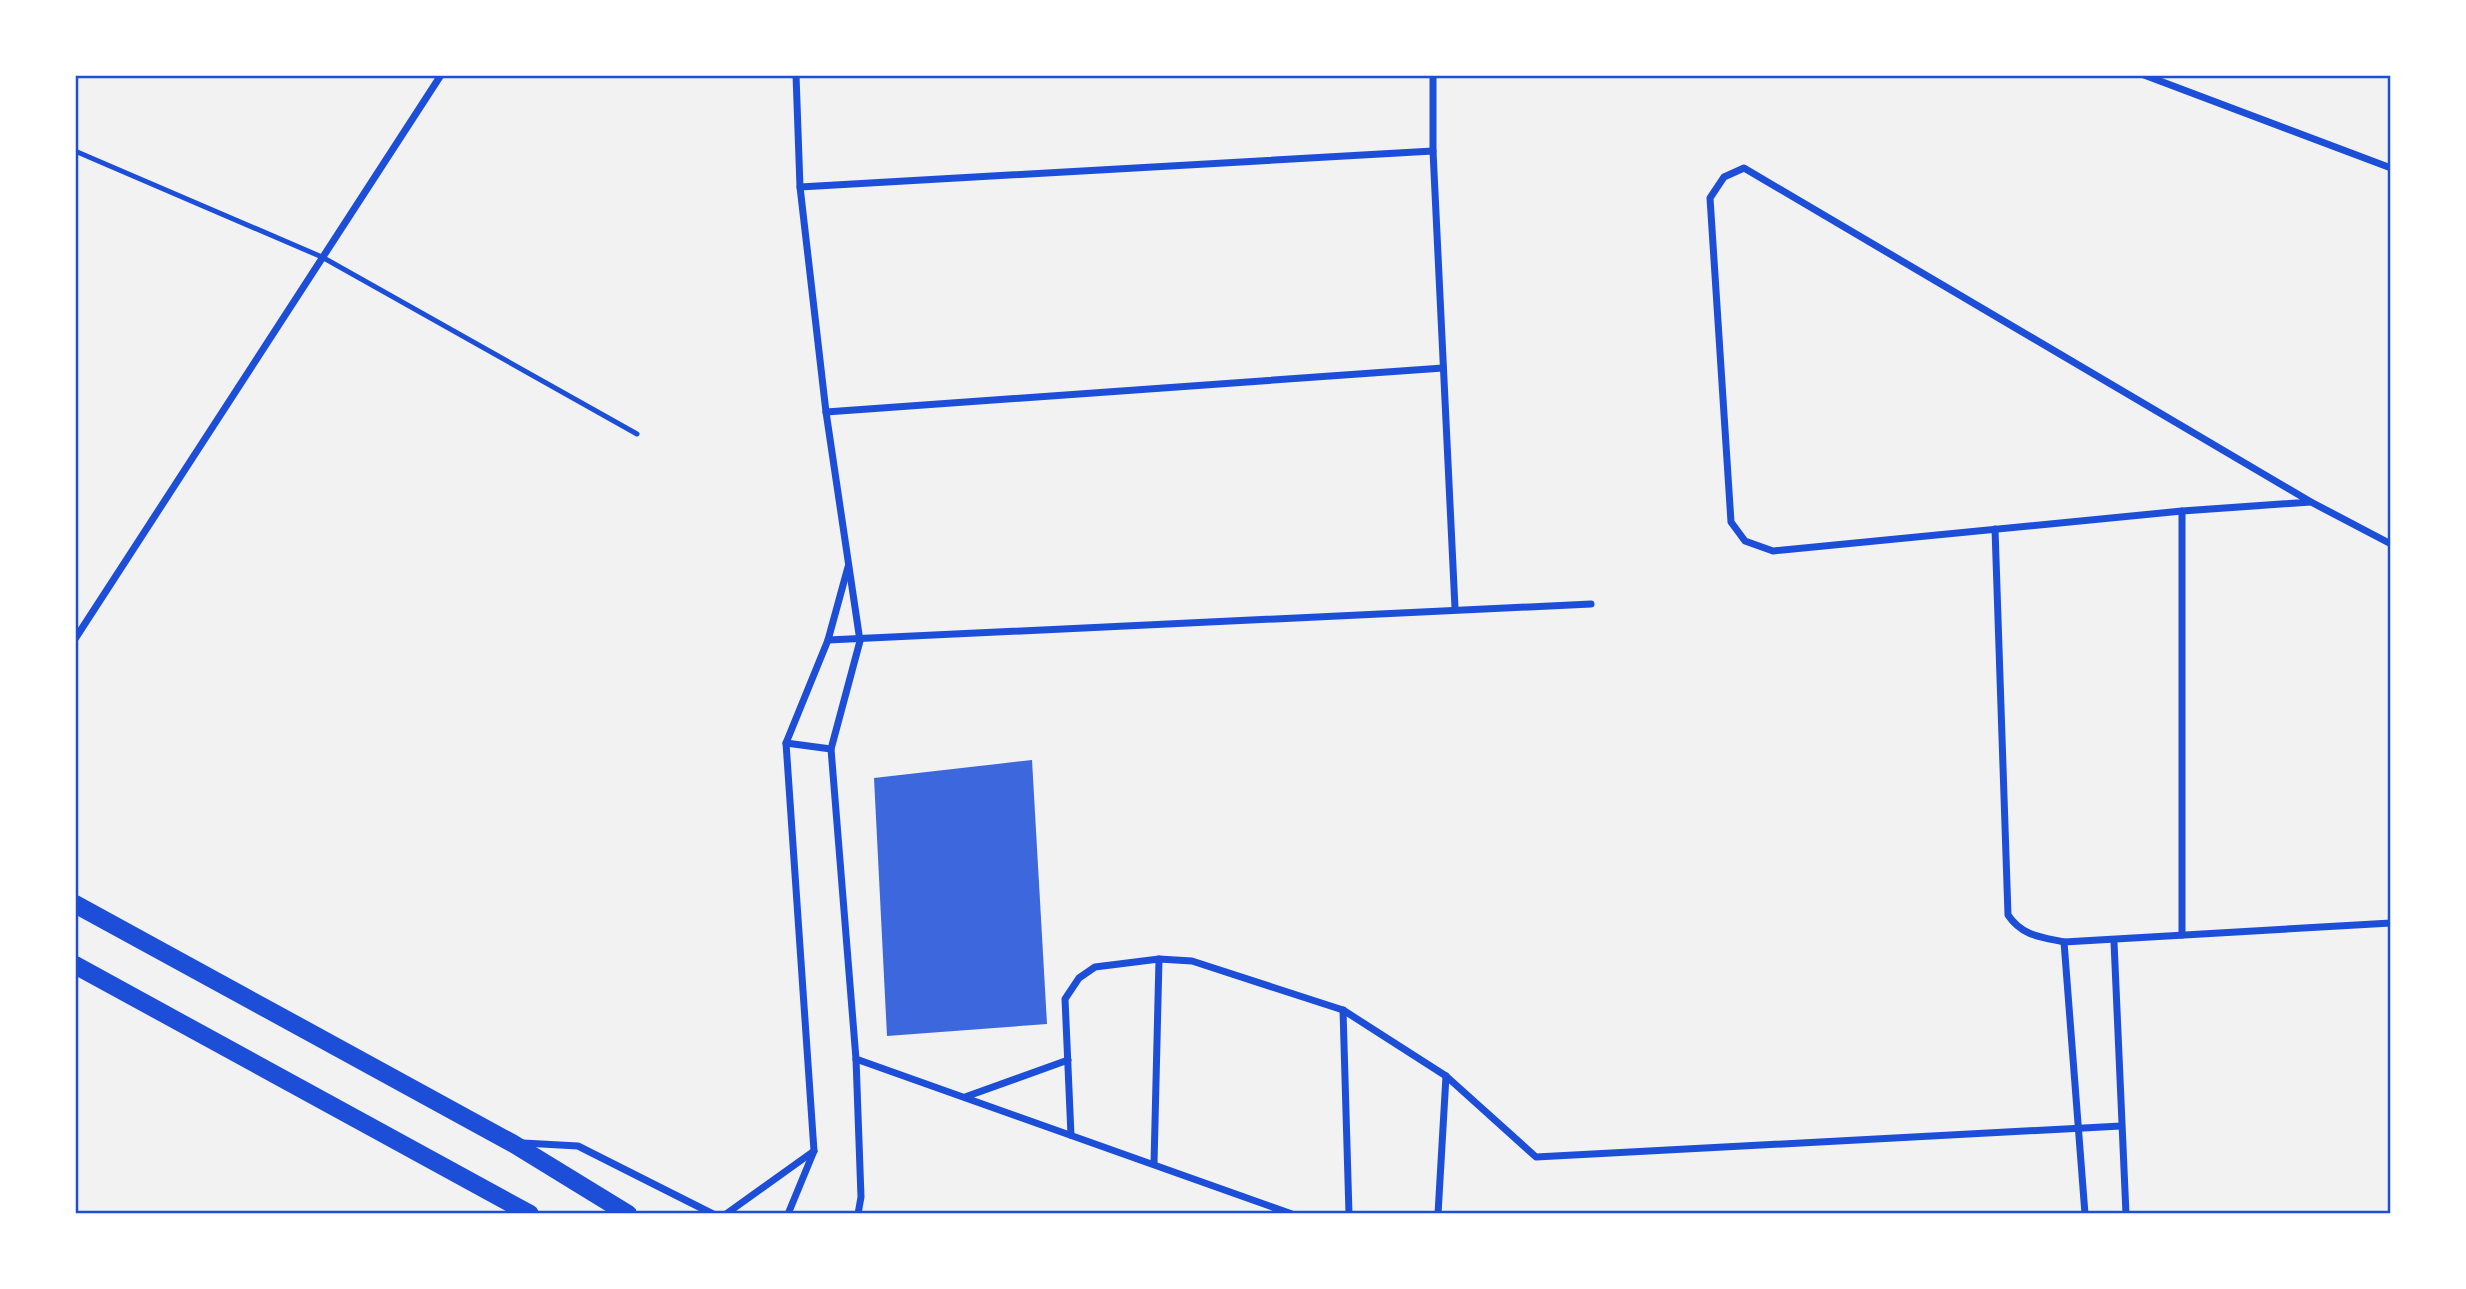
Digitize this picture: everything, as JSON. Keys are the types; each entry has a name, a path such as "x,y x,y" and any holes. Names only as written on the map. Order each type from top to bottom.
{"main road":[{"path":"75,904 512,1143 628,1214"},
{"path":"75,965 530,1214"}],"street":[{"path":"75,639 441,75"},
{"path":"796,75 800,187 826,412 860,641 831,750 856,1059 861,1197 858,1214"},
{"path":"1433,75 1433,151 1455,608"},
{"path":"2144,75 2391,168"},
{"path":"800,187 1433,151"},
{"path":"2311,502 2182,511 1773,551 1745,541 1731,523 1710,198 1724,177 1744,168 2311,502 2391,544"},
{"path":"826,412 1443,368"},
{"path":"2182,511 2182,935"},
{"path":"1995,529 2008,915 2026,933 2064,942 2114,942 2182,935 2391,923"},
{"path":"788,1214 814,1151 786,743 828,640 849,564"},
{"path":"828,640 860,641 1455,608 1591,604"},
{"path":"786,743 831,750"},
{"path":"2064,942 2081,1129 2085,1214"},
{"path":"2114,942 2126,1214"},
{"path":"1071,1135 1065,999 1079,978 1095,967 1159,959 1192,961 1343,1010 1446,1076 1536,1157 2121,1126"},
{"path":"1154,1164 1159,959"},
{"path":"1343,1010 1349,1214"},
{"path":"856,1059 1292,1214"},
{"path":"965,1097 1068,1060"},
{"path":"1437,1214 1446,1076"},
{"path":"512,1143 578,1146 713,1214"},
{"path":"726,1214 814,1151"}],"lane":[{"path":"75,151 322,257 637,434"}],"building":[{"path":"1032,760 1047,1024 887,1036 874,778"}]}
